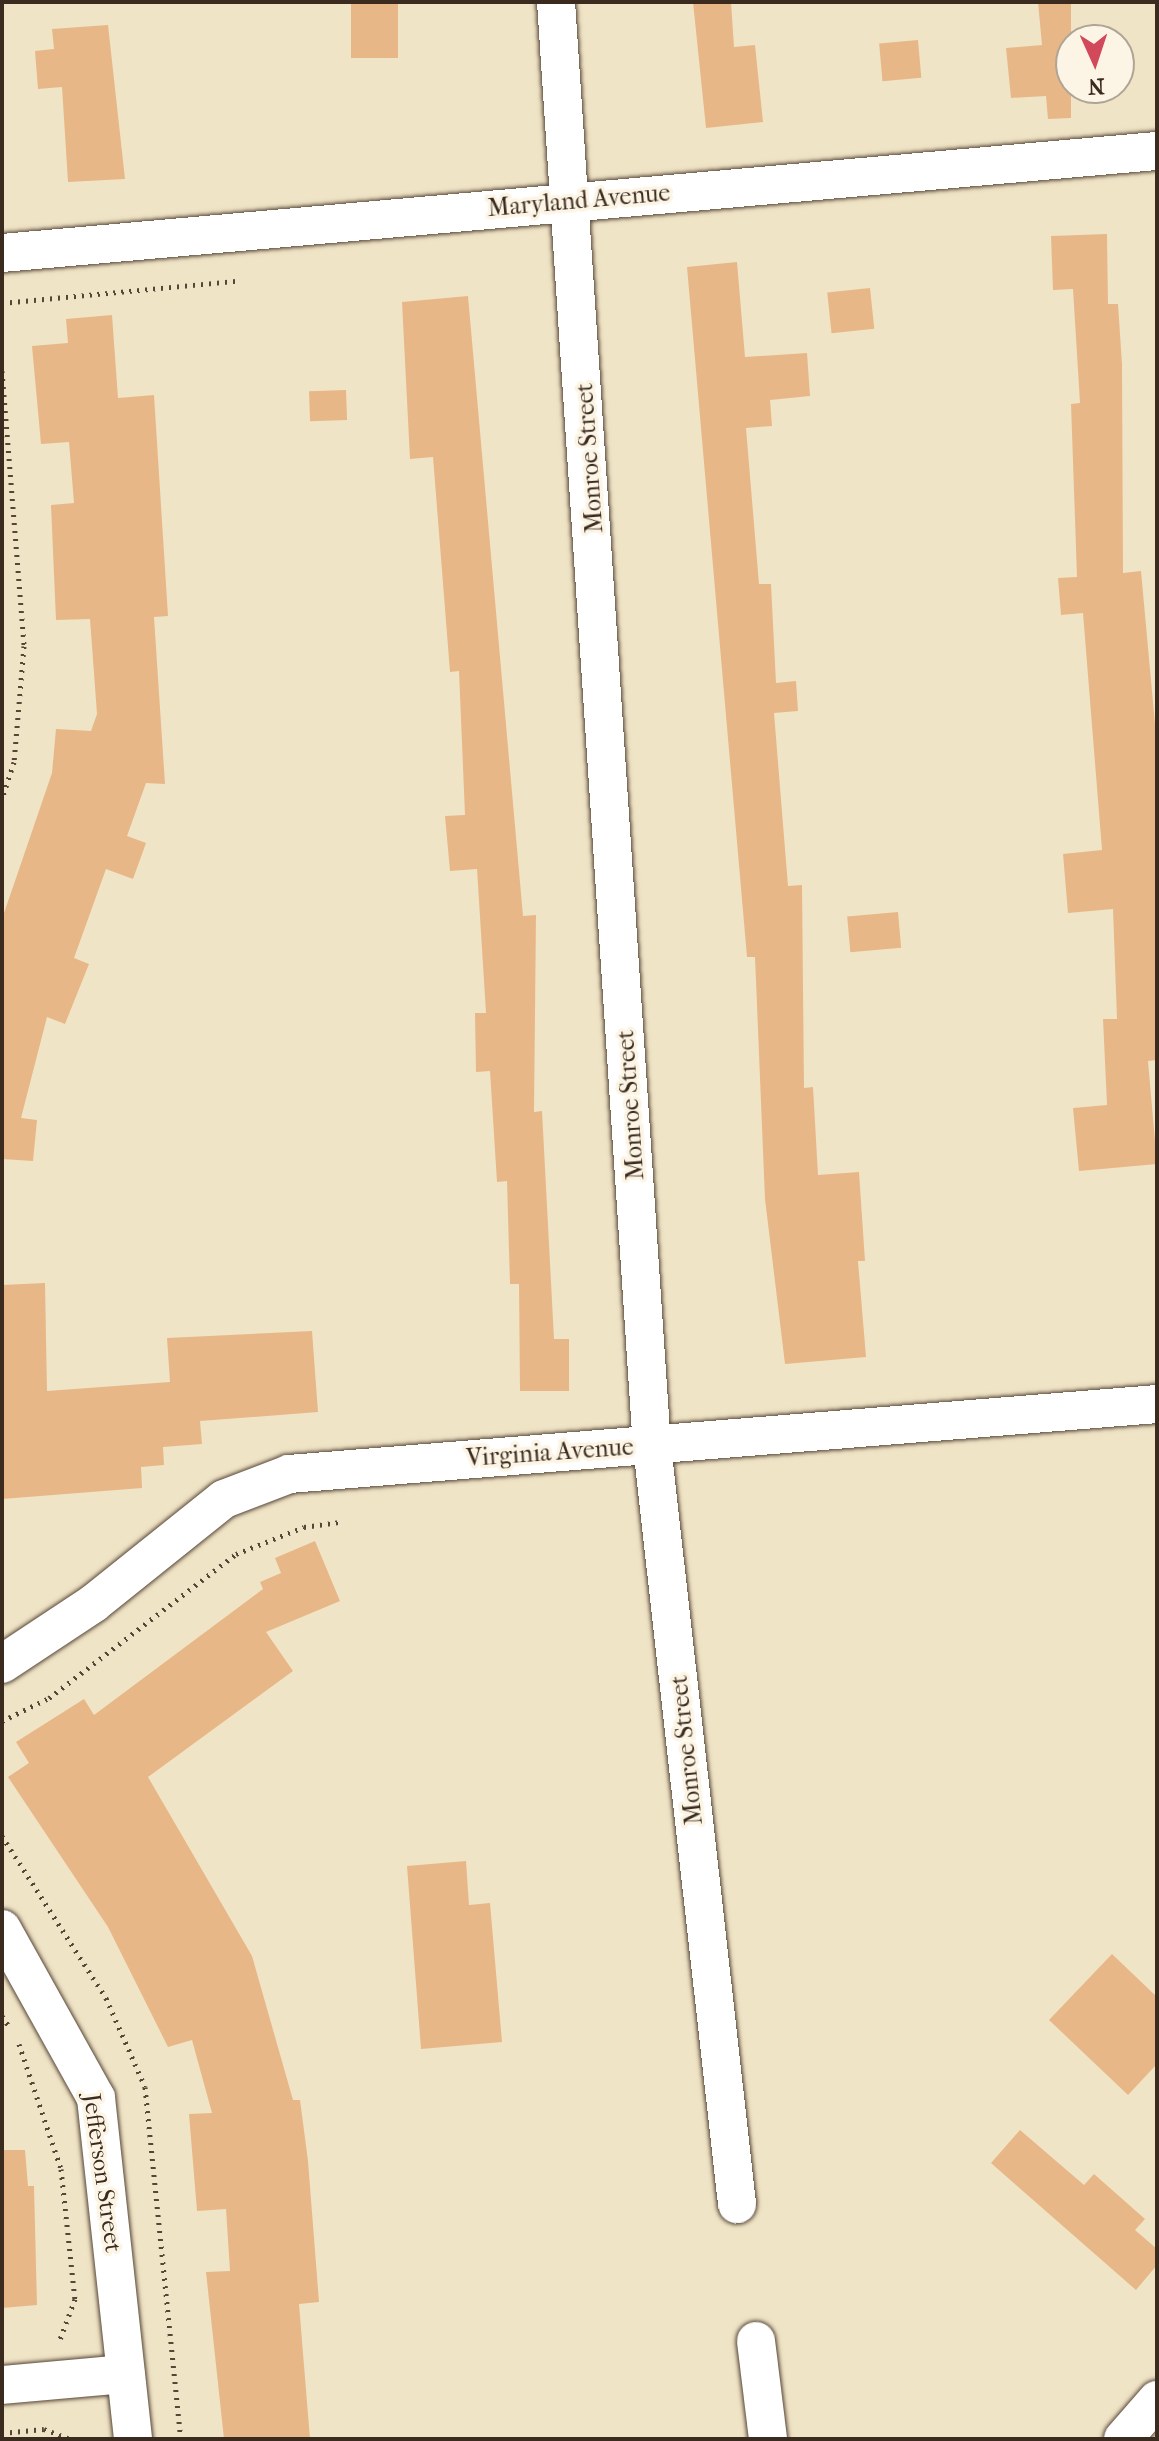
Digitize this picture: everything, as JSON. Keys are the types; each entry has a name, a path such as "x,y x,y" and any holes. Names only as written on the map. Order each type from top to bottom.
{"street":[{"name":"Monroe Street","path":"556,2 574,202 652,1446 737,2204"},
{"name":"Maryland Avenue","path":"2,253 1157,151"},
{"name":"Virginia Avenue","path":"2,1664 94,1603 224,1499 289,1474 1157,1404"},
{"name":"Jefferson Street","path":"2,1929 96,2098 133,2439"},
{"path":"756,2341 768,2439"},
{"path":"2,2385 126,2374"}],"path":[{"path":"2,303 236,281"},
{"path":"2,371 24,646 14,762 2,798"},
{"path":"2,1721 49,1698 236,1554 304,1527 339,1522"},
{"path":"2,2016 43,2102 61,2169 75,2299 55,2349"},
{"path":"2,2433 44,2429 70,2439"}],"building":[{"path":"351,2 398,2 398,58 351,58"},
{"path":"693,2 731,2 734,47 755,45 763,122 706,128"},
{"path":"1038,2 1071,2 1071,24 1055,24 1055,104 1071,104 1071,118 1048,119 1046,96 1011,98 1006,48 1042,45"},
{"path":"108,25 125,179 68,182 62,87 38,89 35,51 54,49 52,29"},
{"path":"918,40 921,78 882,81 879,43"},
{"path":"1107,234 1108,304 1118,304 1122,364 1123,573 1141,571 1157,746 1157,1060 1148,1061 1157,1164 1079,1171 1073,1108 1107,1105 1103,1019 1117,1019 1113,909 1068,913 1063,854 1102,850 1083,613 1061,615 1058,578 1077,577 1071,404 1080,403 1073,289 1053,290 1051,236"},
{"path":"737,262 745,357 807,353 810,396 770,400 772,426 746,428 759,584 771,584 776,683 796,681 798,711 774,713 788,886 802,885 804,1088 813,1087 818,1175 859,1172 865,1261 858,1261 866,1357 785,1364 765,1199 755,957 747,957 687,267"},
{"path":"870,288 874,329 832,333 827,292"},
{"path":"468,296 523,916 536,915 534,1112 542,1111 554,1339 569,1339 569,1391 520,1391 519,1284 510,1284 507,1181 497,1182 490,1071 476,1072 475,1013 486,1013 477,869 450,871 445,816 465,815 459,671 450,672 433,457 410,459 402,302"},
{"path":"112,315 118,398 154,395 168,616 154,617 165,784 146,783 127,836 146,843 133,879 106,869 74,958 89,964 65,1024 47,1017 21,1118 37,1120 33,1161 2,1159 2,919 52,773 56,729 91,731 97,714 90,619 56,620 51,505 74,503 69,442 41,444 32,346 68,343 66,319"},
{"path":"346,390 347,420 310,421 309,391"},
{"path":"898,912 901,948 850,952 847,916"},
{"path":"45,1283 47,1391 170,1382 167,1338 312,1331 318,1412 200,1421 202,1444 163,1447 164,1465 141,1467 142,1488 2,1499 2,1285"},
{"path":"315,1541 340,1601 266,1632 293,1671 148,1777 252,1956 293,2100 300,2100 308,2161 319,2302 299,2304 310,2439 224,2439 206,2272 230,2271 226,2209 197,2211 189,2114 212,2113 192,2040 168,2047 108,1927 8,1777 29,1763 16,1742 84,1699 94,1715 263,1589 260,1582 281,1573 275,1558"},
{"path":"466,1861 469,1905 490,1903 502,2042 421,2049 407,1866"},
{"path":"1112,1954 1157,1997 1157,2064 1128,2095 1049,2020"},
{"path":"1020,2130 1084,2185 1094,2174 1145,2219 1135,2230 1157,2249 1157,2265 1136,2290 991,2163"},
{"path":"2,2150 25,2150 28,2186 34,2186 37,2305 2,2308"}]}
